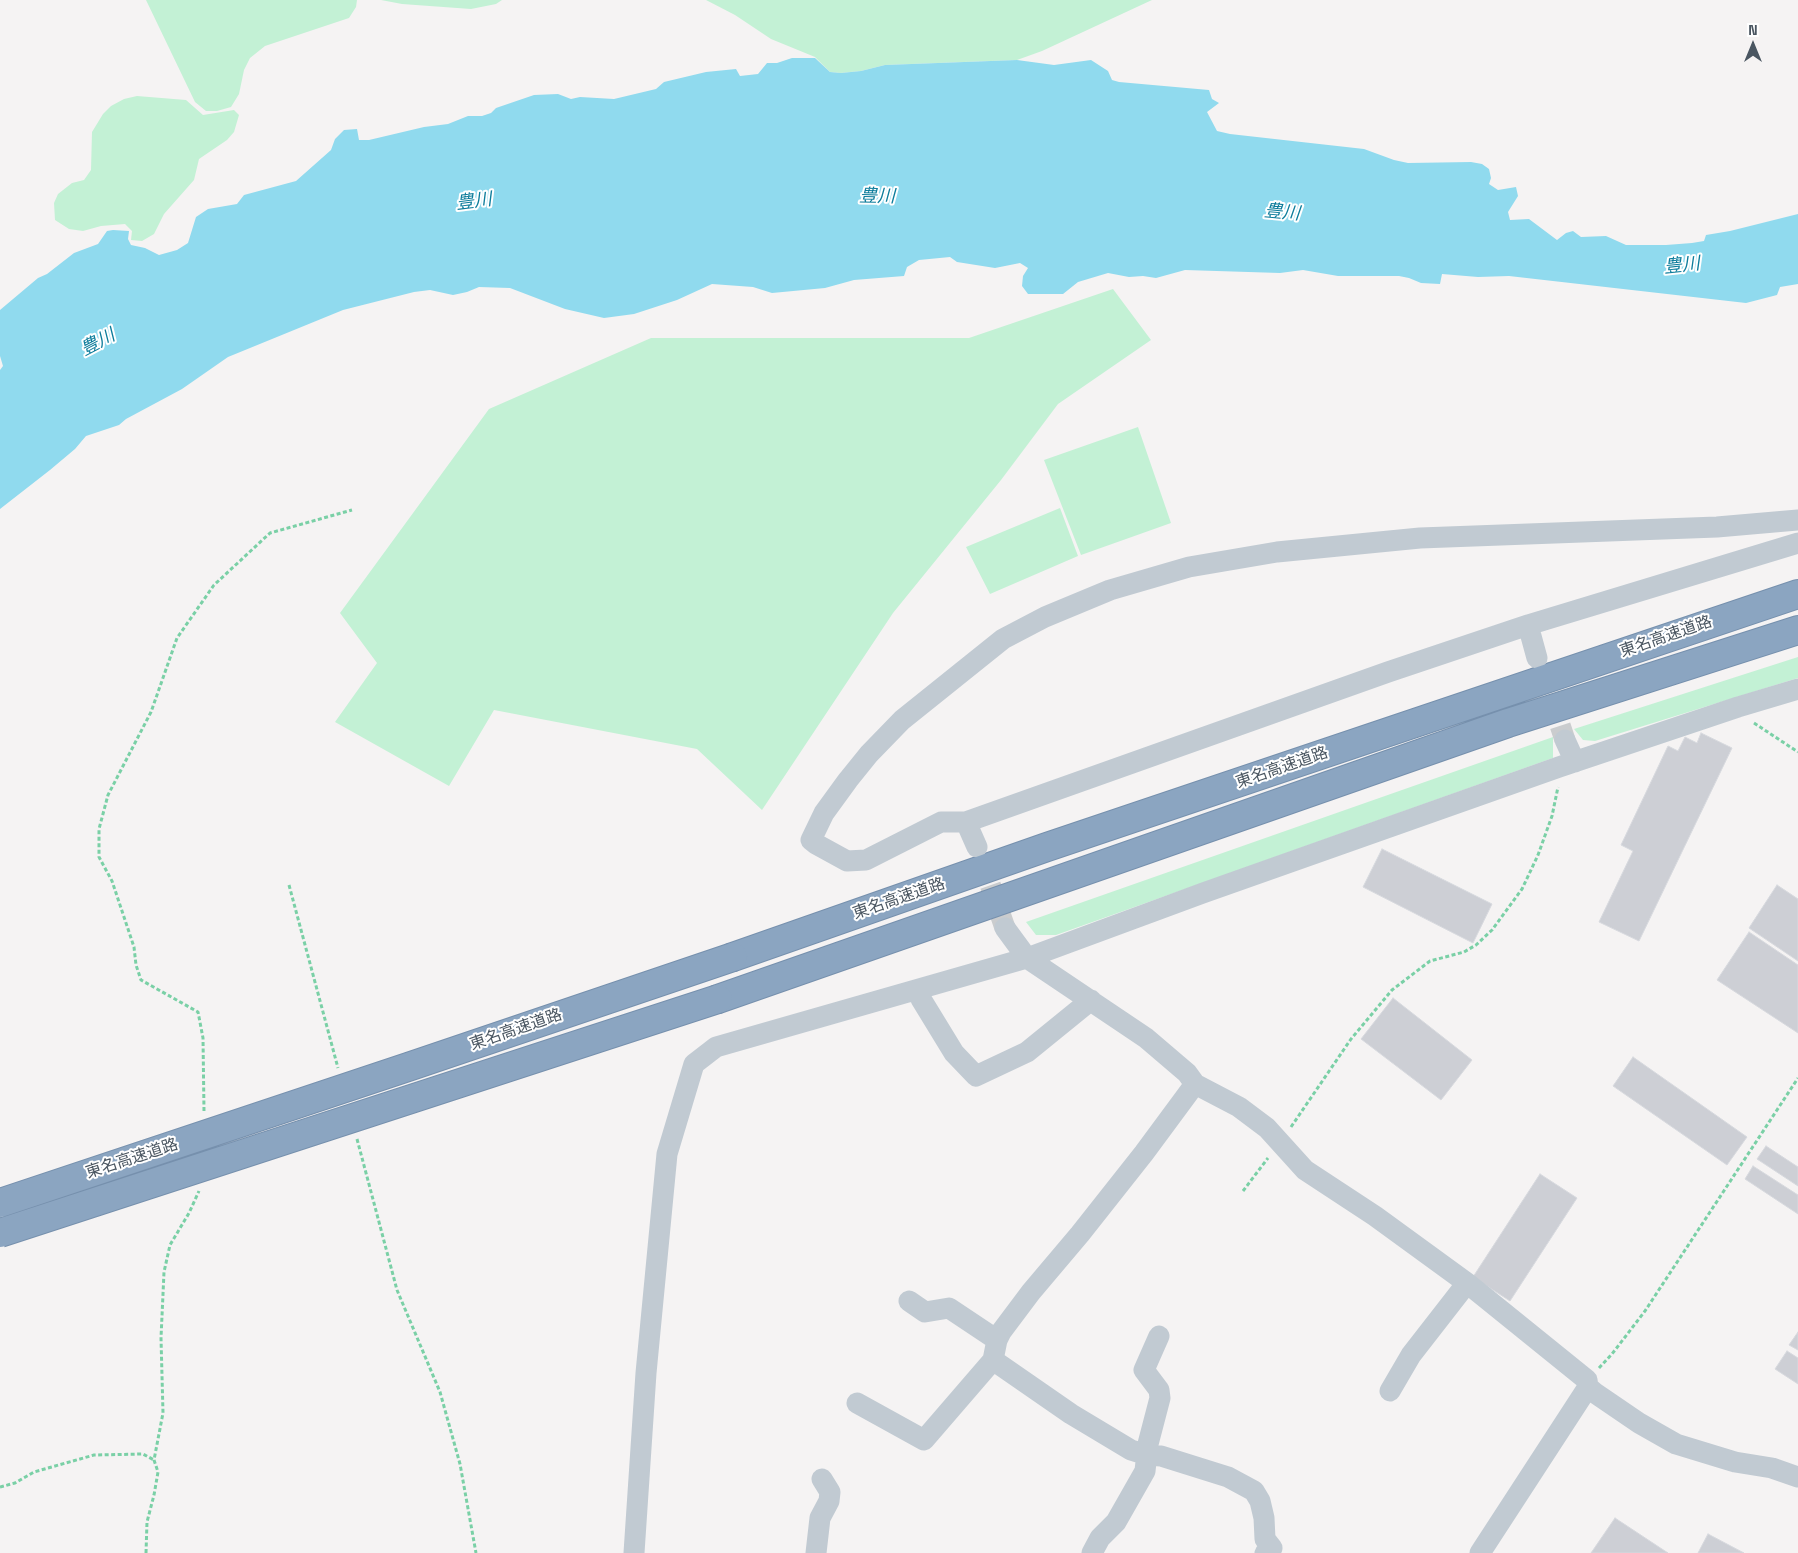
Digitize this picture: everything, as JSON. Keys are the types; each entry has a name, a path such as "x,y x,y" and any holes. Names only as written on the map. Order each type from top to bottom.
{"highway":[{"name":"東名高速道路","path":"0,1203 733,957 1047,847 1798,594"},
{"name":"東名高速道路","path":"0,1233 718,999 1508,723 1798,630"}],"street":[{"path":"1798,520 1718,526 1420,538 1277,552 1189,567 1110,590 1046,617 1003,639 902,720 869,754 848,780 824,814 811,840 847,861 866,860 941,822 966,822 1388,672 1528,625 1798,543"},
{"path":"1528,625 1537,658"},
{"path":"634,1553 646,1373 666,1154 694,1064 716,1047 1027,958 1203,893 1567,764 1798,689"},
{"path":"1565,740 1567,764"},
{"path":"966,822 977,848"},
{"path":"1005,928 1027,958 1146,1038 1187,1073 1196,1084 1239,1107 1267,1128 1305,1170 1375,1216 1467,1283 1639,1423 1676,1444 1735,1462 1772,1468 1798,1477"},
{"path":"919,989 921,998 954,1053 976,1076 1027,1052 1091,1000"},
{"path":"857,1403 924,1440 995,1350 1031,1292 1080,1234 1196,1084"},
{"path":"1390,1391 1411,1355 1467,1283"},
{"path":"909,1301 925,1312 949,1308 995,1350 1071,1414 1132,1450 1147,1455 1161,1456 1228,1477 1254,1492 1260,1501 1264,1518 1265,1539 1272,1552"},
{"path":"1092,1553 1100,1538 1116,1522 1131,1499 1145,1471 1148,1444 1160,1398 1159,1390 1144,1370 1159,1336"},
{"path":"1480,1553 1588,1383"},
{"path":"816,1553 820,1518 829,1501 830,1492 822,1479"}],"path":[{"path":"204,1113 203,1038 198,1012 141,980 136,964 134,947 112,881 99,858 99,829 108,795 151,712 177,638 214,585 270,533 352,510"},
{"path":"1738,707 1742,715 1798,752"},
{"path":"1242,1192 1280,1142 1351,1039 1392,990 1430,961 1464,952 1476,945 1492,930 1522,889 1538,855 1552,816 1560,778 1567,764"},
{"path":"289,885 338,1068"},
{"path":"1588,1383 1645,1311 1798,1078"},
{"path":"356,1136 397,1290 440,1392 460,1464 476,1553"},
{"path":"146,1553 147,1522 158,1472 154,1460 163,1413 161,1338 164,1272 170,1244 189,1213 201,1188"},
{"path":"0,1487 14,1483 34,1472 94,1455 143,1454 154,1460"}],"green space":[{"path":"146,0 357,0 356,7 349,18 265,46 250,58 244,70 239,94 231,107 217,111 206,111 195,102"},
{"path":"381,0 502,0 496,4 471,9 402,4"},
{"path":"706,0 1152,0 1042,51 1017,60 885,65 861,71 841,73 830,72 815,57 771,39 735,15"},
{"path":"137,96 186,100 203,115 234,110 239,115 234,132 227,140 199,159 194,180 164,214 154,234 142,241 131,240 132,231 125,224 101,226 83,231 69,229 55,220 54,203 58,194 72,183 84,180 91,170 92,132 103,114 111,106 124,99"},
{"path":"1113,289 1151,340 1058,404 1001,480 893,613 762,810 697,749 494,710 449,786 335,722 377,663 340,613 489,409 651,338 969,338"},
{"path":"1138,427 1171,523 1081,555 1044,460"},
{"path":"1060,508 1078,556 990,594 966,547"},
{"path":"1798,657 1798,678 1595,741 1583,740 1574,729"},
{"path":"1553,737 1553,758 1056,935 1036,935 1026,922"}],"water":[{"name":"豊川","path":"792,58 815,58 830,72 841,73 861,71 885,65 1017,60 1054,65 1091,60 1108,71 1112,80 1119,82 1209,90 1212,99 1219,103 1207,112 1217,131 1364,149 1408,163 1471,162 1482,164 1489,169 1491,178 1489,184 1498,190 1516,187 1518,196 1508,212 1510,220 1529,219 1557,240 1566,233 1573,231 1581,237 1606,236 1626,245 1692,243 1704,241 1706,235 1798,214 1798,284 1780,287 1777,295 1746,303 1509,276 1478,277 1442,274 1440,284 1421,283 1399,276 1338,276 1303,270 1280,273 1185,270 1156,278 1143,276 1129,277 1108,273 1078,282 1063,294 1028,294 1022,286 1023,276 1028,268 1020,263 995,268 957,262 950,257 919,260 907,267 904,276 854,280 825,288 772,293 753,287 712,284 677,300 634,314 604,318 565,309 510,288 479,287 453,295 430,290 414,292 343,310 228,357 182,389 126,419 119,425 86,436 75,449 0,509 0,370 3,366 0,356 0,310 38,278 47,274 74,253 98,244 107,231 129,231 128,239 131,245 145,248 159,255 177,250 188,243 196,217 208,209 237,204 244,195 296,181 331,150 335,139 344,130 357,129 359,140 369,140 424,127 448,124 468,116 482,116 491,113 496,108 534,95 558,94 571,99 580,97 614,99 656,89 664,82 706,72 736,69 740,76 758,74 767,63 777,63"}],"building":[{"path":"1701,733 1732,748 1639,941 1599,922 1633,851 1621,845 1668,746 1678,751 1685,737 1697,743"},
{"path":"1382,849 1492,904 1473,943 1363,887"},
{"path":"1777,885 1798,899 1798,961 1749,928"},
{"path":"1749,932 1798,965 1798,1033 1717,980"},
{"path":"1393,998 1472,1060 1441,1100 1361,1039"},
{"path":"1633,1057 1747,1137 1727,1165 1613,1086"},
{"path":"1766,1146 1798,1167 1798,1186 1757,1159"},
{"path":"1753,1166 1798,1195 1798,1214 1745,1179"},
{"path":"1540,1174 1577,1198 1510,1301 1473,1277"},
{"path":"1798,1332 1798,1350 1789,1345"},
{"path":"1787,1351 1798,1358 1798,1384 1775,1369"},
{"path":"1615,1518 1668,1553 1591,1553"},
{"path":"1708,1534 1744,1553 1698,1553"}],"tunnel":[{"path":"1540,665 1565,740"},
{"path":"980,855 1005,928"}]}
